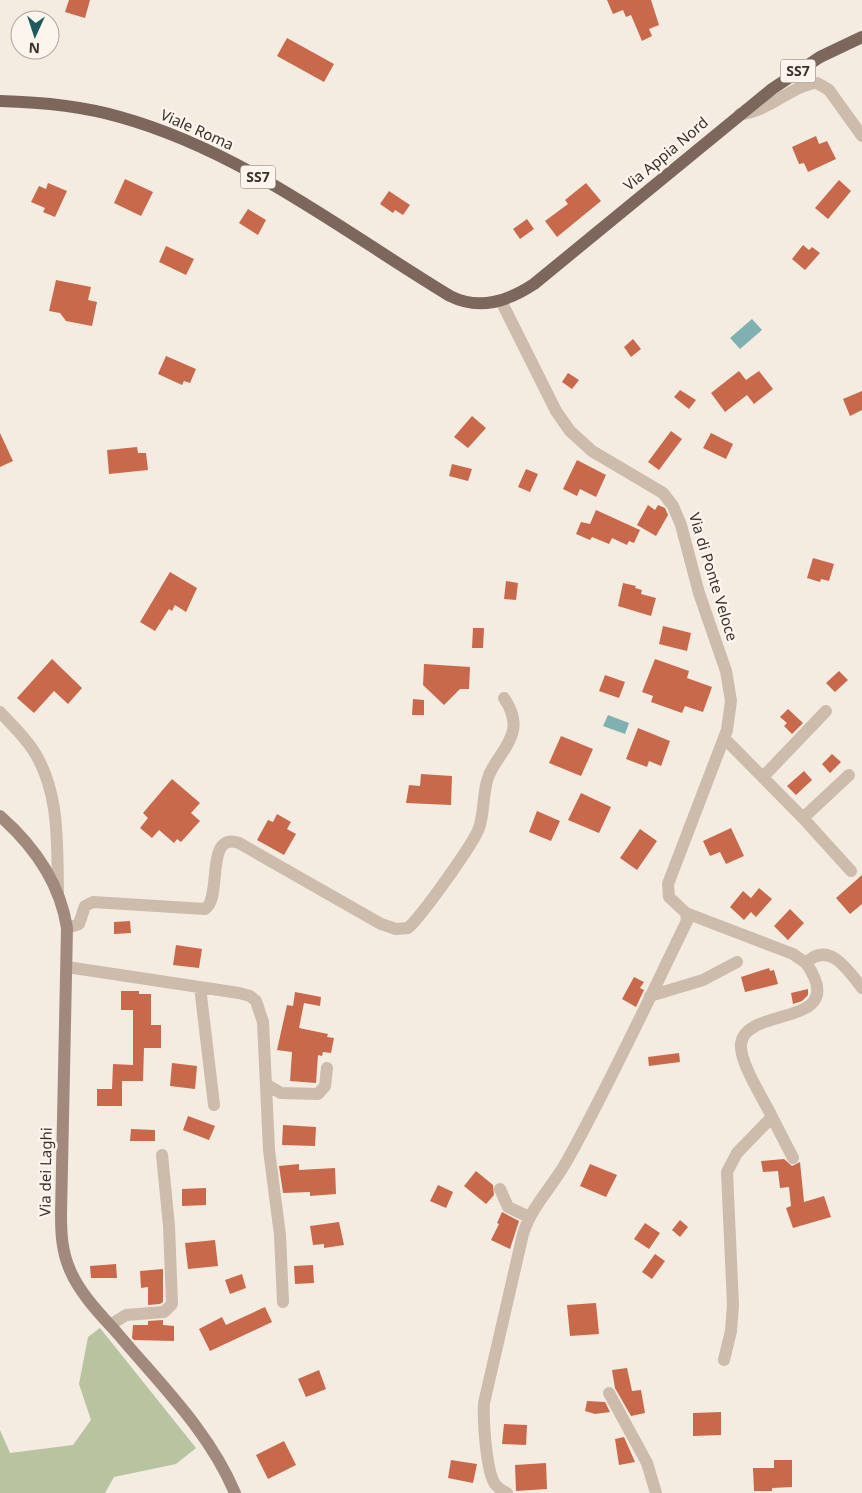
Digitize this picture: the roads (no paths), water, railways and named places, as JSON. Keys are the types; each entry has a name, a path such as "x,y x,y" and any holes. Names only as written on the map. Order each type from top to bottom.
{"main road":[{"name":"Via Appia Nord","path":"498,301 524,291 546,276 740,114 798,71 861,37"},
{"name":"Viale Roma","path":"0,101 64,106 101,112 127,119 179,138 293,197 450,296 474,304 498,301"},
{"name":"Via dei Laghi","path":"0,816 37,858 58,892 66,928 61,1195 62,1244 72,1275 110,1325 193,1423 217,1459 234,1493"}],"street":[{"path":"740,114 761,110 806,86 817,84 829,90 862,136"},
{"name":"Via di Ponte Veloce","path":"498,301 556,411 570,431 592,451 663,494 676,511 698,593 728,681 731,710 724,738 668,884 668,897 690,917 792,954 806,962"},
{"path":"66,928 79,924 85,906 93,902 205,909 212,900 218,852 223,844 231,842 239,843 380,924 396,929 408,928 479,830 489,775 506,750 512,735 511,712 504,698"},
{"path":"763,777 826,711"},
{"path":"0,712 32,748 48,782 55,817 58,892"},
{"path":"724,738 803,818 851,871"},
{"path":"803,818 848,775"},
{"path":"508,1493 498,1488 491,1476 484,1425 484,1403 523,1234 530,1217 568,1161 690,917"},
{"path":"793,1158 745,1061 741,1043 744,1034 812,1004 816,997 816,988 812,972 806,962 818,955 834,957 862,988"},
{"path":"650,996 695,983 737,962"},
{"path":"66,967 244,994 256,1001 264,1026 269,1156 280,1235 284,1302"},
{"path":"200,987 214,1105"},
{"path":"267,1084 281,1093 318,1094 325,1086 327,1068"},
{"path":"724,1360 731,1331 733,1305 727,1172 737,1153 772,1117"},
{"path":"110,1325 126,1315 164,1312 172,1304 169,1226 162,1155"},
{"path":"500,1189 508,1207 530,1217"},
{"path":"609,1393 647,1464 656,1493"}],"water":[{"path":"752,319 762,330 740,349 730,338"},
{"path":"608,715 629,723 625,734 603,726"}]}
